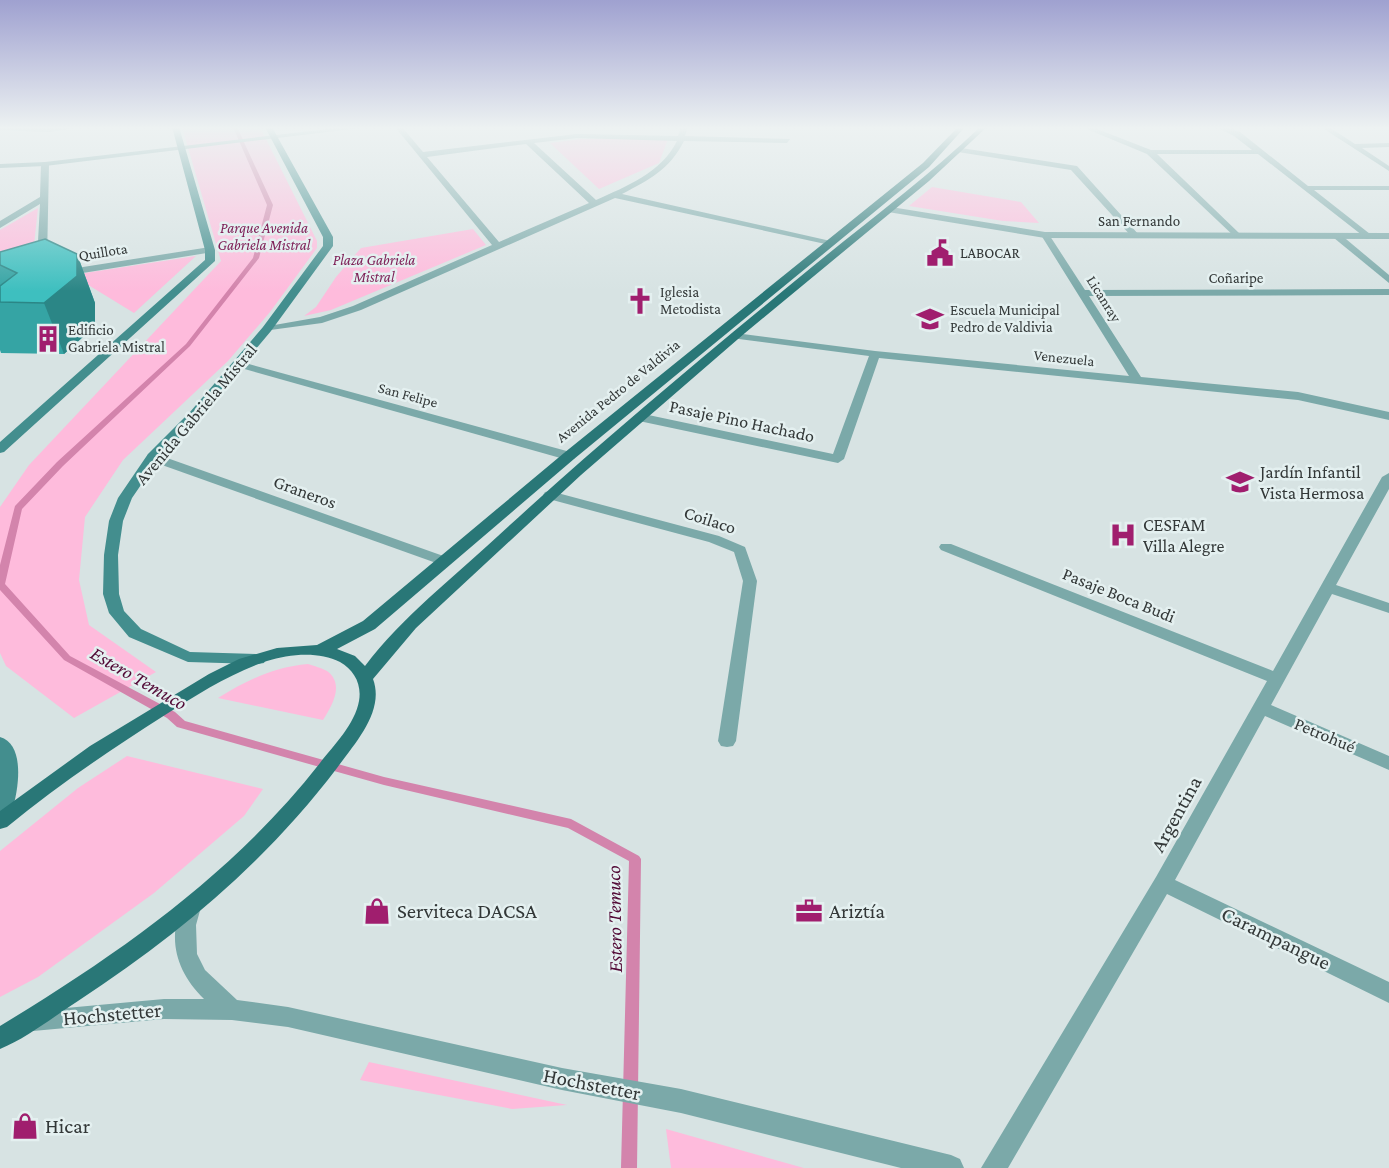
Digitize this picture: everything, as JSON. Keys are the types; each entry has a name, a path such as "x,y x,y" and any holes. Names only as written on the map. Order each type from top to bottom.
{"main road":[{"path":"0,449 210,261 210,250 191,182"},
{"name":"Avenida Gabriela Mistral","path":"258,659 188,657 135,633 117,613 111,594 111,555 116,521 125,498 153,457 238,364 267,329 328,246 328,237 298,182"},
{"name":"Avenida Pedro de Valdivia","path":"318,651 369,625 569,456 905,182"},
{"name":"Avenida Pedro de Valdivia","path":"0,822 35,793 110,741 189,692 258,659 291,651 318,651 348,660 366,677 397,639 550,495 735,336 924,182"},
{"path":"0,1038 127,956 191,907 262,845 315,785 350,735 368,701 366,677"},
{"path":"0,743 3,745 7,760 8,779 0,818"}],"street":[{"path":"42,266 44,182"},
{"path":"443,182 498,246"},
{"path":"571,182 595,204"},
{"path":"267,329 322,320 357,308 595,204 638,182"},
{"path":"1086,182 1135,235"},
{"path":"1181,182 1236,235"},
{"path":"1298,182 1367,236"},
{"path":"1306,188 1389,188"},
{"path":"614,195 830,242"},
{"path":"0,225 44,198"},
{"name":"San Fernando","path":"891,210 1045,235 1389,236"},
{"name":"Licanray","path":"1045,235 1137,380"},
{"path":"1337,236 1389,280"},
{"name":"Quillota","path":"52,275 210,250"},
{"name":"Coñaripe","path":"1083,293 1389,292"},
{"name":"Venezuela","path":"735,336 875,354 1298,396 1389,416"},
{"name":"Pasaje Pino Hachado","path":"639,417 838,459 875,354"},
{"name":"San Felipe","path":"238,364 569,456"},
{"name":"Graneros","path":"153,457 444,561"},
{"name":"Argentina","path":"994,1168 1162,883 1389,477"},
{"name":"Coilaco","path":"550,495 714,539 740,550 750,581 727,741"},
{"name":"Pasaje Boca Budi","path":"946,547 1277,679"},
{"path":"1329,588 1389,608"},
{"name":"Petrohué","path":"1260,707 1389,763"},
{"name":"Carampangue","path":"1162,883 1389,993"},
{"path":"191,907 185,923 185,955 190,969 232,1010"},
{"name":"Hochstetter","path":"29,1021 164,1009 232,1010 288,1017 562,1079 681,1101 951,1168"}],"green space":[{"name":"Parque Avenida Gabriela Mistral","path":"198,182 287,182 317,241 317,248 270,312 228,361 123,460 85,517 79,580 89,625 156,672 74,718 6,666 0,653 0,507 29,465 221,261"},
{"path":"591,182 616,182 599,189"},
{"path":"932,187 1021,202 1039,223 1003,221 909,206"},
{"path":"38,208 31,272 0,266 0,230"},
{"name":"Plaza Gabriela Mistral","path":"473,229 486,245 331,310 304,316 316,307 336,277 361,248"},
{"path":"196,256 134,313 72,275"},
{"path":"308,664 327,671 335,682 335,695 323,720 218,698 261,675"},
{"path":"127,756 263,789 244,816 154,893 38,977 0,997 0,851 78,788"},
{"path":"369,1062 567,1105 512,1109 360,1080"},
{"path":"666,1129 804,1168 671,1168"}],"building":[{"path":"45,239 77,254 77,276 44,303 0,302 0,286 17,273 0,265 0,252"}],"waterway":[{"name":"Estero Temuco","path":"259,182 270,205 256,258 188,345 60,464 18,508 0,584 67,658 171,715 181,724 384,781 571,824 635,859 629,1168"}],"place":[{"name":"LABOCAR","path":"940,253"},
{"name":"Iglesia Metodista","path":"640,301"},
{"name":"Escuela Municipal Pedro de Valdivia","path":"930,319"},
{"name":"Edificio Gabriela Mistral","path":"48,339"},
{"name":"Jardín Infantil Vista Hermosa","path":"1240,482"},
{"name":"CESFAM Villa Alegre","path":"1123,535"},
{"name":"Serviteca DACSA","path":"377,911"},
{"name":"Ariztía","path":"809,911"},
{"name":"Hicar","path":"25,1126"}]}
